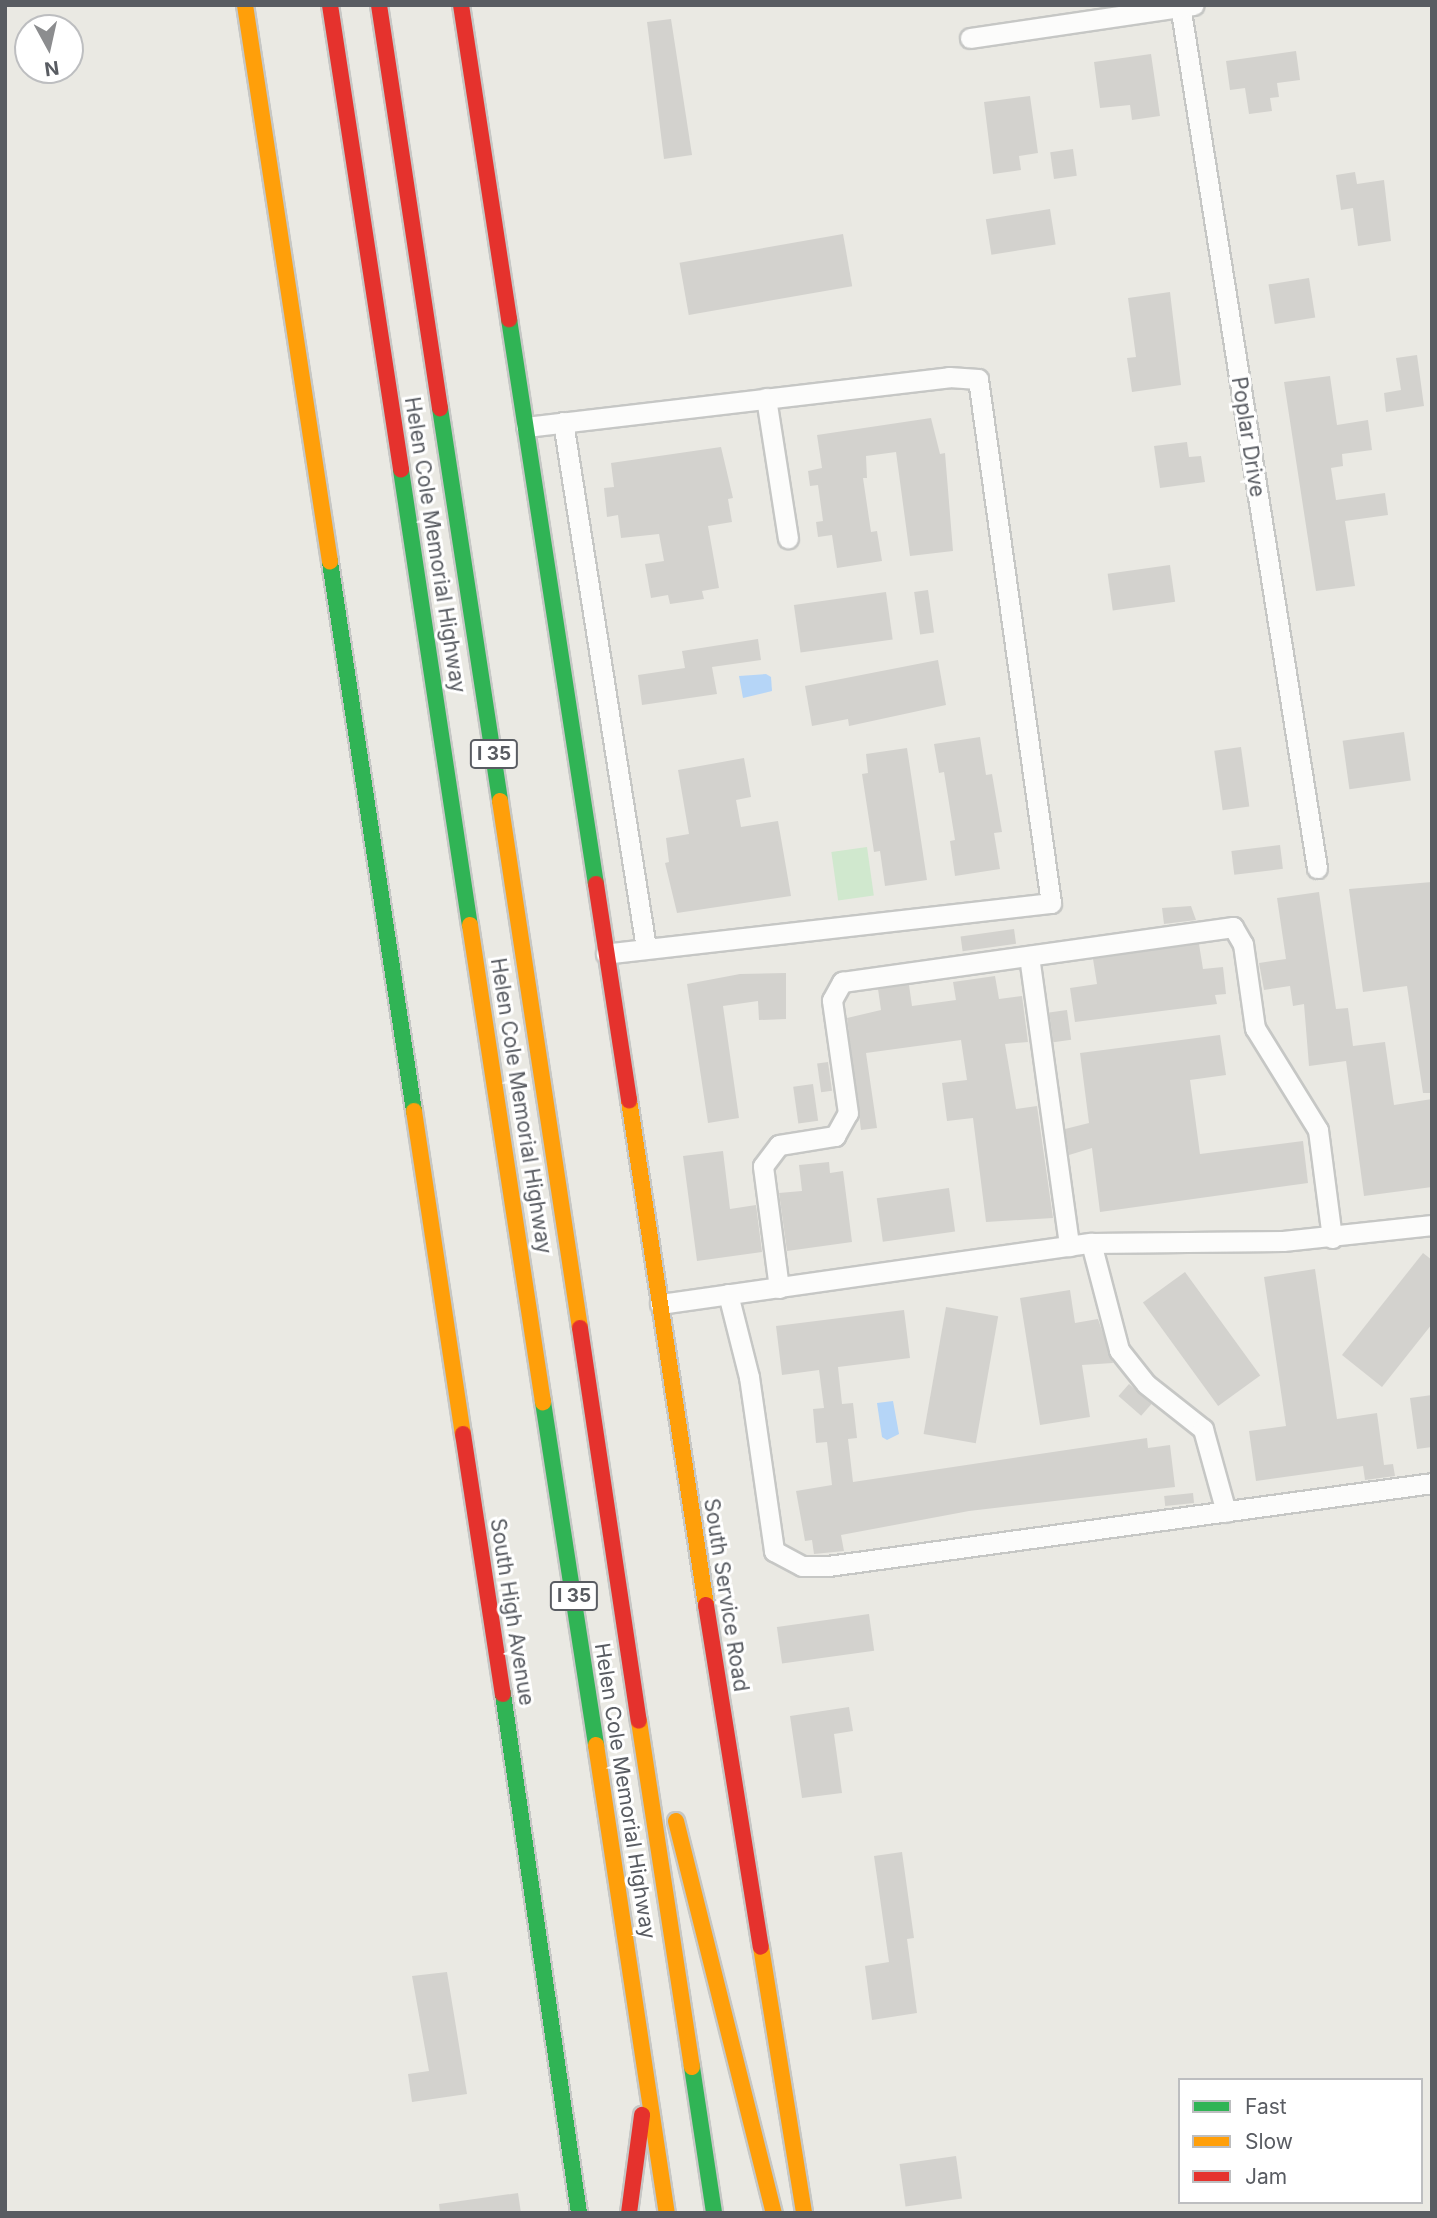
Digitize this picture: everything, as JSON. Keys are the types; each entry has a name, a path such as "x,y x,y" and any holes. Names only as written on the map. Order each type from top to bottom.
{"main road":[{"name":"South High Avenue","path":"245,5 579,2213"},
{"name":"Helen Cole Memorial Highway","path":"330,5 667,2213"},
{"name":"Helen Cole Memorial Highway","path":"379,5 633,1659 714,2213"},
{"name":"South Service Road","path":"461,5 610,983 804,2213"},
{"path":"633,1659 774,2213"},
{"path":"629,2213 647,2073"}],"street":[{"path":"970,38 1185,6"},
{"name":"Poplar Drive","path":"1185,6 1317,868"},
{"path":"526,427 949,377 978,379 1051,903 606,954"},
{"path":"766,398 788,538"},
{"path":"563,422 646,948"},
{"path":"779,1288 762,1166 779,1146 835,1136 848,1113 832,1000 842,982 1233,927 1243,944 1255,1028 1318,1130 1332,1238"},
{"path":"1029,956 1069,1246"},
{"path":"660,1304 1091,1243 1332,1238 1432,1225"},
{"path":"1091,1243 1119,1349 1146,1384 1203,1429 1226,1512"},
{"path":"728,1294 749,1377 774,1551 803,1566 828,1566 1432,1483"}],"green space":[{"path":"867,847 874,896 838,901 831,852"}],"water":[{"path":"766,674 771,677 772,691 743,698 739,676"},
{"path":"893,1401 899,1434 887,1440 882,1437 877,1403"}],"building":[{"path":"671,19 692,155 664,159 647,22"},
{"path":"1296,51 1300,80 1277,83 1279,97 1270,98 1272,111 1249,114 1245,88 1230,90 1226,61"},
{"path":"1151,54 1160,116 1132,120 1130,105 1100,108 1094,62"},
{"path":"1030,96 1038,153 1019,156 1021,170 993,174 984,102"},
{"path":"1073,149 1077,176 1054,179 1050,152"},
{"path":"1355,172 1357,184 1384,180 1391,241 1358,246 1353,208 1341,210 1336,175"},
{"path":"1050,209 1056,245 991,255 986,219"},
{"path":"843,234 852,286 689,315 680,263"},
{"path":"1309,278 1315,318 1275,324 1269,284"},
{"path":"1170,292 1181,385 1132,392 1127,358 1136,357 1128,298"},
{"path":"1417,355 1424,406 1386,412 1384,393 1401,390 1396,358"},
{"path":"1330,376 1337,425 1368,420 1372,450 1342,454 1343,466 1331,468 1336,500 1385,493 1388,515 1345,521 1355,586 1316,591 1284,382"},
{"path":"931,418 940,454 945,453 953,551 910,556 896,452 866,456 867,478 863,478 871,532 877,531 882,561 837,568 832,535 818,537 816,522 823,521 818,485 810,486 808,471 822,468 817,435"},
{"path":"1187,442 1189,457 1201,456 1205,482 1160,488 1154,446"},
{"path":"721,447 733,498 728,499 732,522 708,526 719,588 702,591 704,599 670,604 668,595 651,598 645,564 664,561 659,534 621,538 618,515 607,517 604,488 614,487 611,463"},
{"path":"1170,565 1175,602 1113,610 1108,574"},
{"path":"928,590 934,633 920,635 914,592"},
{"path":"886,592 893,640 801,652 794,605"},
{"path":"758,639 761,660 712,667 717,694 642,705 638,675 685,668 682,651"},
{"path":"938,660 946,705 849,726 848,719 812,726 805,686"},
{"path":"1404,732 1411,781 1349,789 1343,741"},
{"path":"980,737 986,775 992,774 1002,832 994,833 1000,869 955,876 950,841 955,840 944,772 939,773 934,744"},
{"path":"1241,747 1249,806 1223,810 1214,751"},
{"path":"907,748 927,880 885,886 880,851 874,852 862,774 868,773 866,754"},
{"path":"744,758 751,797 736,800 741,827 778,821 791,896 677,913 665,863 669,862 666,838 689,834 678,770"},
{"path":"1280,845 1283,869 1234,875 1231,851"},
{"path":"1432,882 1432,1093 1423,1093 1407,986 1363,992 1349,889"},
{"path":"1319,892 1336,1009 1348,1008 1353,1046 1385,1042 1394,1105 1432,1099 1432,1187 1364,1196 1346,1061 1309,1066 1304,1004 1293,1006 1290,986 1264,990 1259,963 1286,959 1277,898"},
{"path":"1191,906 1196,920 1164,924 1162,908"},
{"path":"1014,929 1016,944 963,951 961,937"},
{"path":"1199,944 1203,969 1223,967 1226,994 1215,995 1217,1004 1075,1022 1070,988 1097,984 1093,959"},
{"path":"786,973 786,1019 759,1020 758,1001 723,1006 739,1118 708,1123 687,984 740,974"},
{"path":"995,976 999,999 1022,996 1028,1042 1005,1044 1016,1109 1037,1106 1053,1218 986,1222 973,1118 947,1121 942,1083 967,1080 961,1040 866,1053 877,1128 861,1130 847,1018 881,1010 878,989 909,985 912,1006 956,1000 953,982"},
{"path":"1067,1010 1071,1040 1053,1042 1049,1013"},
{"path":"1220,1035 1226,1075 1190,1080 1200,1154 1303,1141 1308,1183 1100,1212 1092,1148 1069,1155 1065,1129 1089,1123 1080,1053"},
{"path":"828,1062 832,1091 821,1092 817,1064"},
{"path":"813,1084 818,1121 798,1123 793,1087"},
{"path":"723,1151 730,1209 756,1205 762,1252 697,1261 683,1156"},
{"path":"829,1162 830,1173 843,1171 852,1242 787,1251 779,1193 802,1191 799,1165"},
{"path":"949,1188 955,1232 883,1242 877,1198"},
{"path":"1423,1253 1432,1260 1432,1324 1382,1387 1342,1355"},
{"path":"1315,1269 1337,1419 1377,1413 1384,1465 1393,1464 1395,1476 1365,1480 1363,1466 1256,1481 1249,1431 1286,1426 1264,1277"},
{"path":"1185,1272 1260,1376 1218,1406 1143,1303"},
{"path":"1070,1290 1075,1323 1098,1319 1113,1363 1082,1365 1090,1417 1040,1425 1020,1298"},
{"path":"946,1307 998,1316 976,1443 924,1434"},
{"path":"904,1310 910,1358 838,1367 842,1404 853,1403 857,1438 848,1439 853,1482 1147,1438 1148,1448 1170,1445 1175,1487 969,1511 841,1535 844,1551 814,1554 812,1540 805,1541 796,1491 832,1485 827,1442 816,1443 813,1409 824,1408 819,1370 782,1375 776,1326"},
{"path":"1129,1384 1152,1404 1141,1416 1119,1396"},
{"path":"1432,1395 1432,1447 1417,1449 1410,1398"},
{"path":"1193,1493 1194,1503 1165,1506 1164,1496"},
{"path":"869,1614 874,1651 782,1664 777,1627"},
{"path":"849,1707 853,1731 834,1734 842,1793 802,1798 790,1716"},
{"path":"902,1852 914,1938 907,1939 917,2013 872,2020 865,1966 889,1962 874,1856"},
{"path":"447,1972 467,2094 412,2102 408,2074 429,2071 412,1976"},
{"path":"956,2156 962,2199 906,2207 900,2164"},
{"path":"518,2193 521,2213 440,2213 439,2204"}],"traffic: fast":[{"path":"509,319 596,884"},
{"path":"440,408 500,801"},
{"path":"401,470 470,925"},
{"path":"330,562 414,1111"},
{"path":"543,1402 596,1745"},
{"path":"503,1694 579,2213"},
{"path":"692,2067 714,2213"}],"traffic: slow":[{"path":"245,5 330,562"},
{"path":"500,801 580,1328"},
{"path":"470,925 543,1402"},
{"path":"629,1100 706,1605"},
{"path":"414,1111 463,1434"},
{"path":"639,1721 692,2067"},
{"path":"596,1745 667,2213"},
{"path":"676,1821 774,2213"},
{"path":"761,1947 804,2213"}],"traffic: jam":[{"path":"330,5 401,470"},
{"path":"379,5 440,408"},
{"path":"461,5 509,319"},
{"path":"596,884 629,1100"},
{"path":"580,1328 639,1721"},
{"path":"463,1434 503,1694"},
{"path":"706,1605 761,1947"},
{"path":"629,2213 642,2115"}]}
